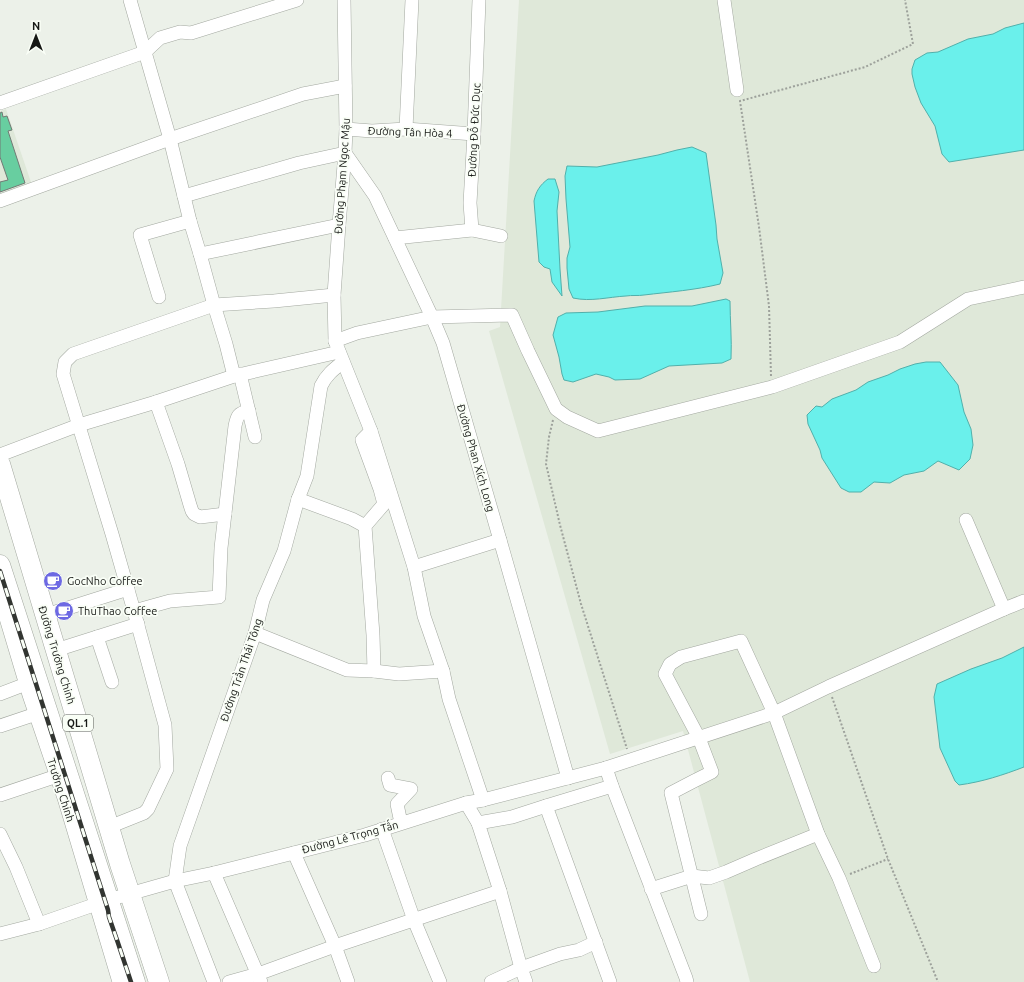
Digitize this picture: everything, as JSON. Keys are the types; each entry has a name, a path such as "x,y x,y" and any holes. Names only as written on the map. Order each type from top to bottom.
{"highway":[{"name":"Đường Trường Chinh","path":"0,464 109,827 159,982"},
{"name":"QL.1","path":"0,565 102,903 135,982"}],"street":[{"path":"130,0 170,139 190,221 214,305 249,411 255,437"},
{"name":"Đường Phạm Ngọc Mậu","path":"339,352 334,295 346,129 344,0"},
{"path":"406,129 412,0"},
{"name":"Đường Đỗ Đức Dục","path":"472,230 470,203 479,0"},
{"path":"724,0 737,90"},
{"path":"0,103 145,52 160,38 180,32 191,33 292,1"},
{"path":"0,201 170,139 303,94 345,86"},
{"name":"Đường Tân Hòa 4","path":"346,129 372,131 406,129 474,134"},
{"path":"184,196 299,163 345,153"},
{"name":"Đường Phan Xích Long","path":"345,153 375,196 443,343 568,778"},
{"path":"159,297 140,235 190,221"},
{"path":"200,254 339,225"},
{"path":"395,238 472,230 501,236"},
{"path":"0,454 79,425 156,402 237,375 339,352 357,333 432,317 512,315 556,409 568,417 598,431 772,387 900,342 968,299 1024,287"},
{"path":"109,827 144,813 148,809 167,768 165,726 128,590 63,374 65,362 73,354 214,305 334,295"},
{"path":"339,352 371,431 414,567 424,616 443,671 449,700 483,800"},
{"name":"Đường Trần Thái Tông","path":"214,982 175,881 180,846 255,633 264,600 284,551 298,499 307,476 321,386 339,352"},
{"path":"156,402 178,464 192,512 200,517 225,514"},
{"path":"56,650 97,637 170,601 219,597 221,548 237,418 242,412 249,411"},
{"path":"371,431 362,440 384,504 365,526 373,635 374,671"},
{"path":"298,499 352,519 365,526"},
{"path":"966,520 1004,609"},
{"path":"414,567 500,540"},
{"path":"46,615 128,590"},
{"name":"Trường Chinh","path":"0,598 3,621 102,903 119,982"},
{"name":"Đường Lê Trọng Tấn","path":"0,934 39,924 175,881 214,873 382,830 466,803 483,800 606,768 699,738 774,713 828,687 1024,601"},
{"path":"255,633 347,670 399,674 443,671"},
{"path":"97,637 112,682"},
{"path":"701,914 671,793 712,772 699,738 665,674 670,664 680,657 741,641 774,713 818,834 838,878 874,966"},
{"path":"0,694 26,684"},
{"path":"0,726 36,714"},
{"path":"606,768 686,978 686,982"},
{"path":"0,795 57,776"},
{"path":"388,778 390,785 411,789 397,804 401,823"},
{"path":"478,823 512,817 612,786"},
{"path":"466,803 478,823 500,891 526,982"},
{"path":"546,806 610,982"},
{"path":"382,830 414,920 440,982"},
{"path":"0,834 16,867 39,924"},
{"path":"651,889 692,876 709,878 818,834"},
{"path":"294,853 335,946 348,982"},
{"path":"214,873 260,978"},
{"path":"229,982 260,978 335,946 500,891"},
{"path":"491,982 521,968 560,954 579,950 596,942"}],"path":[{"path":"772,387 769,306 740,101 865,67 913,44 904,0"},
{"path":"556,409 549,437 546,464 560,525 581,604 630,760"},
{"path":"828,687 888,859 938,982"},
{"path":"838,878 888,859"}],"shaded area":[{"path":"519,0 1024,0 1024,982 750,982 683,731 610,754 489,331 500,327"},
{"path":"6,109 33,188 0,199 0,111"}],"water":[{"path":"1024,23 1024,150 949,162 942,154 935,126 921,103 915,87 912,69 915,60 927,53 938,52 968,39 993,34 1005,28"},
{"path":"692,147 706,153 723,273 720,284 642,295 593,299 573,298 569,289 567,268 567,258 570,247 565,176 567,166 597,167"},
{"path":"548,179 555,179 559,192 557,211 562,296 552,282 550,269 544,267 539,262 534,201 539,188"},
{"path":"726,299 730,301 731,359 722,363 669,366 640,379 615,380 596,374 573,382 564,380 553,335 558,317 566,313 598,312 645,306 692,306"},
{"path":"926,362 940,362 958,385 964,412 971,429 973,445 970,459 959,470 938,461 924,471 904,475 890,483 874,482 861,492 849,492 841,488 822,458 808,424 807,415 816,406 822,407 832,399 856,390 868,382 900,369"},
{"path":"1024,647 1024,767 992,778 959,785 955,781 940,748 934,697 937,684 971,669 1002,658"}],"building":[{"path":"2,112 3,117 7,116 12,130 8,131 25,183 0,192 0,182 8,180 0,157 0,113"}],"railway":[{"path":"0,571 109,917 131,982"}],"place":[{"name":"GocNho Coffee","path":"53,581"},
{"name":"ThuThao Coffee","path":"64,611"}]}
